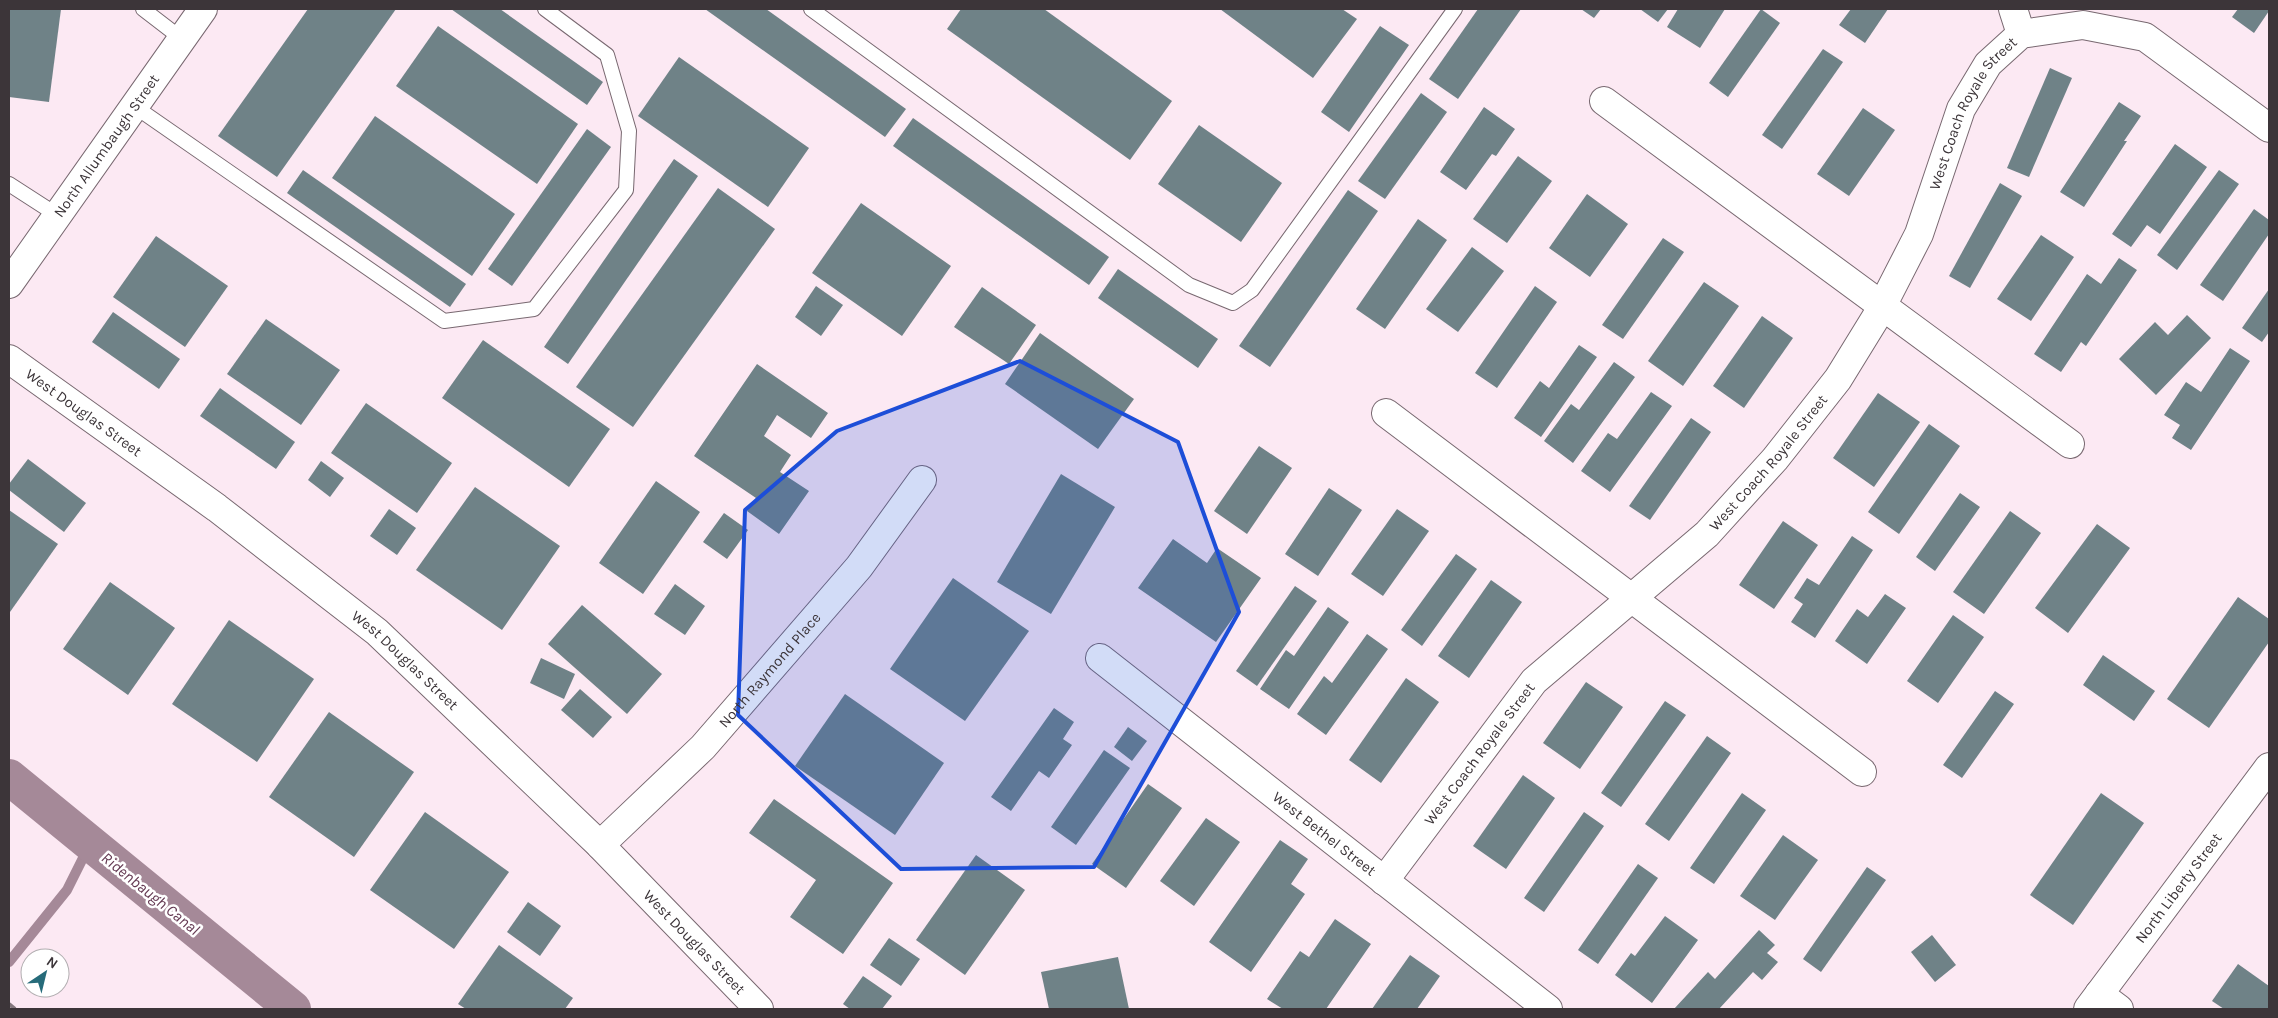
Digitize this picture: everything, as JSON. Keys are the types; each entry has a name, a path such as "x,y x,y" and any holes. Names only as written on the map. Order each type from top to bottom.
{"street":[{"name":"North Allumbaugh Street","path":"9,284 203,9"},
{"name":"West Coach Royale Street","path":"1384,881 1534,681 1707,534 1775,459 1838,379 1882,306 1919,234 1960,109 2017,21 2083,25 2145,37 2269,128"},
{"path":"1604,101 2070,444"},
{"name":"West Douglas Street","path":"9,359 217,508 377,632 600,845 759,1009"},
{"path":"1386,413 1862,772"},
{"name":"North Raymond Place","path":"600,845 703,746 859,567 922,480"},
{"name":"West Bethel Street","path":"1100,658 1548,1009"},
{"name":"North Liberty Street","path":"2102,1004 2269,767"}],"lane":[{"path":"143,9 182,39"},
{"path":"134,106 444,321 534,309 626,190 630,131 607,55 545,9"},
{"path":"811,9 1190,285 1233,303 1252,290 1455,9"},
{"path":"9,184 57,215"}],"highlighted area":[{"path":"1020,361 1178,442 1239,612 1094,867 901,869 738,715 745,510 837,431"}],"building":[{"path":"9,9 61,9 49,102 9,97"},
{"path":"308,9 396,9 277,177 218,136"},
{"path":"451,9 500,9 603,82 587,105"},
{"path":"705,9 766,9 906,109 885,137"},
{"path":"961,9 1044,9 1172,101 1130,160 947,29"},
{"path":"1220,9 1342,9 1357,19 1313,78"},
{"path":"1478,9 1521,9 1458,99 1429,79"},
{"path":"1581,9 1601,9 1594,18"},
{"path":"1640,9 1668,9 1658,22"},
{"path":"1678,9 1725,9 1700,48 1667,27"},
{"path":"1761,9 1780,23 1728,97 1709,83"},
{"path":"1851,9 1888,9 1865,43 1839,25"},
{"path":"2238,9 2269,9 2269,11 2254,33 2232,17"},
{"path":"438,26 578,124 537,184 396,86"},
{"path":"1380,26 1409,45 1349,132 1321,112"},
{"path":"1823,49 1843,62 1782,149 1762,135"},
{"path":"679,57 809,148 768,207 638,116"},
{"path":"2050,68 2072,78 2029,177 2007,168"},
{"path":"1421,93 1447,112 1385,199 1358,181"},
{"path":"2119,102 2141,116 2084,207 2060,192"},
{"path":"1484,107 1515,129 1496,156 1492,154 1466,190 1440,172"},
{"path":"1863,108 1895,130 1849,196 1817,174"},
{"path":"375,116 515,214 472,276 332,178"},
{"path":"913,118 1109,257 1089,285 893,146"},
{"path":"1199,125 1282,183 1241,242 1158,184"},
{"path":"587,129 611,147 512,286 488,269"},
{"path":"2175,144 2207,167 2160,234 2147,225 2131,247 2112,234"},
{"path":"1518,156 1552,181 1507,243 1473,219"},
{"path":"674,159 698,176 568,364 544,347"},
{"path":"303,170 466,284 450,307 287,193"},
{"path":"2219,170 2239,184 2177,270 2157,255"},
{"path":"2000,183 2022,196 1970,288 1949,276"},
{"path":"718,188 775,229 633,427 576,387"},
{"path":"1348,190 1378,211 1270,367 1239,346"},
{"path":"1587,194 1628,224 1590,277 1549,248"},
{"path":"861,203 951,266 902,336 812,273"},
{"path":"2254,209 2269,220 2269,234 2223,301 2200,285"},
{"path":"1418,219 1447,240 1385,329 1356,309"},
{"path":"2041,235 2074,257 2031,321 1997,299"},
{"path":"156,236 228,286 185,347 113,297"},
{"path":"1663,238 1684,252 1623,339 1602,325"},
{"path":"1472,247 1504,271 1458,332 1426,309"},
{"path":"2119,258 2137,270 2086,346 2081,342 2061,372 2034,354 2087,274 2101,284"},
{"path":"1118,269 1218,339 1198,368 1098,298"},
{"path":"1704,282 1739,306 1683,386 1648,361"},
{"path":"816,286 843,305 821,336 795,317"},
{"path":"1535,286 1557,302 1497,388 1475,373"},
{"path":"982,287 1036,325 1009,364 954,327"},
{"path":"2269,289 2269,332 2262,342 2242,328"},
{"path":"113,312 180,359 159,389 92,342"},
{"path":"2187,315 2211,338 2156,395 2119,359 2155,322 2168,335"},
{"path":"1762,316 1793,338 1744,408 1713,386"},
{"path":"266,319 340,370 301,425 227,374"},
{"path":"1040,333 1134,399 1098,449 1005,384"},
{"path":"483,340 610,429 569,487 442,398"},
{"path":"1579,345 1597,357 1541,437 1514,418 1540,381 1549,388"},
{"path":"2230,348 2250,361 2191,450 2172,438 2180,425 2164,415 2186,382 2201,392"},
{"path":"1614,362 1635,377 1573,463 1544,441 1571,404 1579,410"},
{"path":"757,364 828,413 811,438 777,415 764,436 791,455 780,472 809,491 779,534 747,511 756,498 694,456"},
{"path":"220,388 295,442 276,469 200,416"},
{"path":"1651,392 1672,406 1610,492 1581,471 1608,433 1617,439"},
{"path":"1878,393 1920,422 1874,487 1833,458"},
{"path":"366,403 452,463 417,513 331,453"},
{"path":"1691,418 1711,432 1650,520 1629,506"},
{"path":"1929,424 1960,446 1899,534 1868,512"},
{"path":"1259,446 1292,468 1247,534 1214,511"},
{"path":"28,459 86,503 64,532 9,490 9,484"},
{"path":"321,461 344,478 330,497 308,480"},
{"path":"1061,474 1115,507 1051,614 997,582"},
{"path":"656,481 700,512 643,594 599,563"},
{"path":"475,487 560,546 502,630 416,570"},
{"path":"1329,488 1362,510 1318,576 1285,554"},
{"path":"1960,493 1980,507 1935,571 1916,557"},
{"path":"389,509 416,528 397,555 370,536"},
{"path":"1397,509 1429,531 1383,596 1351,574"},
{"path":"9,510 58,544 10,612 9,611"},
{"path":"2010,511 2041,533 1984,614 1953,592"},
{"path":"724,513 748,530 727,559 703,542"},
{"path":"1783,521 1818,545 1774,609 1739,585"},
{"path":"2097,524 2130,548 2068,633 2035,608"},
{"path":"1852,536 1873,550 1815,638 1791,622 1803,604 1794,598 1807,578 1819,585"},
{"path":"1173,539 1207,563 1217,548 1261,578 1216,642 1138,588"},
{"path":"1456,554 1477,569 1422,646 1401,630"},
{"path":"953,578 1029,631 965,721 890,669"},
{"path":"1491,580 1522,602 1469,678 1438,656"},
{"path":"110,582 175,628 128,695 63,649"},
{"path":"675,584 705,606 685,635 654,614"},
{"path":"1295,586 1317,601 1257,686 1236,671"},
{"path":"1885,594 1906,608 1867,664 1835,641 1857,609 1868,617"},
{"path":"2238,597 2269,619 2269,642 2209,728 2167,699"},
{"path":"582,605 662,674 627,714 548,644"},
{"path":"1328,607 1349,622 1289,709 1260,689 1286,650 1294,656"},
{"path":"1953,615 1984,637 1938,703 1907,681"},
{"path":"229,620 314,679 257,762 172,704"},
{"path":"1367,634 1388,649 1326,735 1297,714 1324,676 1332,683"},
{"path":"2103,655 2155,691 2134,721 2083,685"},
{"path":"541,658 575,674 564,699 530,683"},
{"path":"1406,678 1439,702 1381,783 1349,760"},
{"path":"1586,682 1623,707 1580,769 1543,743"},
{"path":"580,689 612,717 593,738 561,710"},
{"path":"1995,691 2014,704 1962,778 1943,765"},
{"path":"845,694 944,763 895,835 795,766"},
{"path":"1665,701 1686,715 1621,807 1601,793"},
{"path":"1054,708 1074,722 1063,739 1072,745 1049,778 1039,771 1011,811 991,797"},
{"path":"329,712 414,772 354,857 269,797"},
{"path":"1128,727 1147,741 1132,761 1114,747"},
{"path":"1707,736 1731,753 1669,841 1645,824"},
{"path":"1104,750 1130,768 1076,845 1051,827"},
{"path":"1523,775 1555,798 1506,869 1473,846"},
{"path":"1148,784 1182,808 1126,888 1092,864"},
{"path":"1742,793 1766,810 1714,884 1690,868"},
{"path":"2101,793 2144,823 2073,925 2030,895"},
{"path":"774,799 893,883 843,954 790,917 816,880 749,833"},
{"path":"425,812 509,872 454,949 370,890"},
{"path":"1584,812 1604,826 1544,912 1524,898"},
{"path":"1206,818 1240,842 1194,906 1160,881"},
{"path":"1783,835 1818,860 1775,920 1740,896"},
{"path":"1280,840 1308,859 1291,884 1305,894 1251,972 1209,942"},
{"path":"976,855 1025,890 965,975 916,940"},
{"path":"1638,864 1658,878 1598,964 1578,950"},
{"path":"1867,867 1886,880 1821,972 1803,959"},
{"path":"528,902 561,926 540,956 507,932"},
{"path":"1665,916 1698,940 1652,1003 1615,975 1631,953 1635,956"},
{"path":"1335,919 1371,944 1326,1009 1283,1009 1267,999 1300,951 1309,957"},
{"path":"1759,930 1775,945 1767,953 1778,962 1762,980 1753,972 1719,1009 1674,1009 1708,972 1715,979"},
{"path":"1932,935 1956,965 1935,982 1911,952"},
{"path":"889,938 920,959 901,986 870,965"},
{"path":"499,945 573,998 565,1009 466,1009 458,1004"},
{"path":"1410,955 1440,976 1417,1009 1372,1009"},
{"path":"1118,957 1129,1009 1049,1009 1041,972"},
{"path":"2238,964 2269,986 2269,1009 2224,1009 2212,1001"},
{"path":"863,976 892,996 882,1009 850,1009 843,1004"}],"waterway":[{"name":"Ridenbaugh Canal","path":"9,777 293,1009"},
{"path":"9,962 67,890 90,844"}],"railway":[{"path":"9,1004 15,1009"}]}
